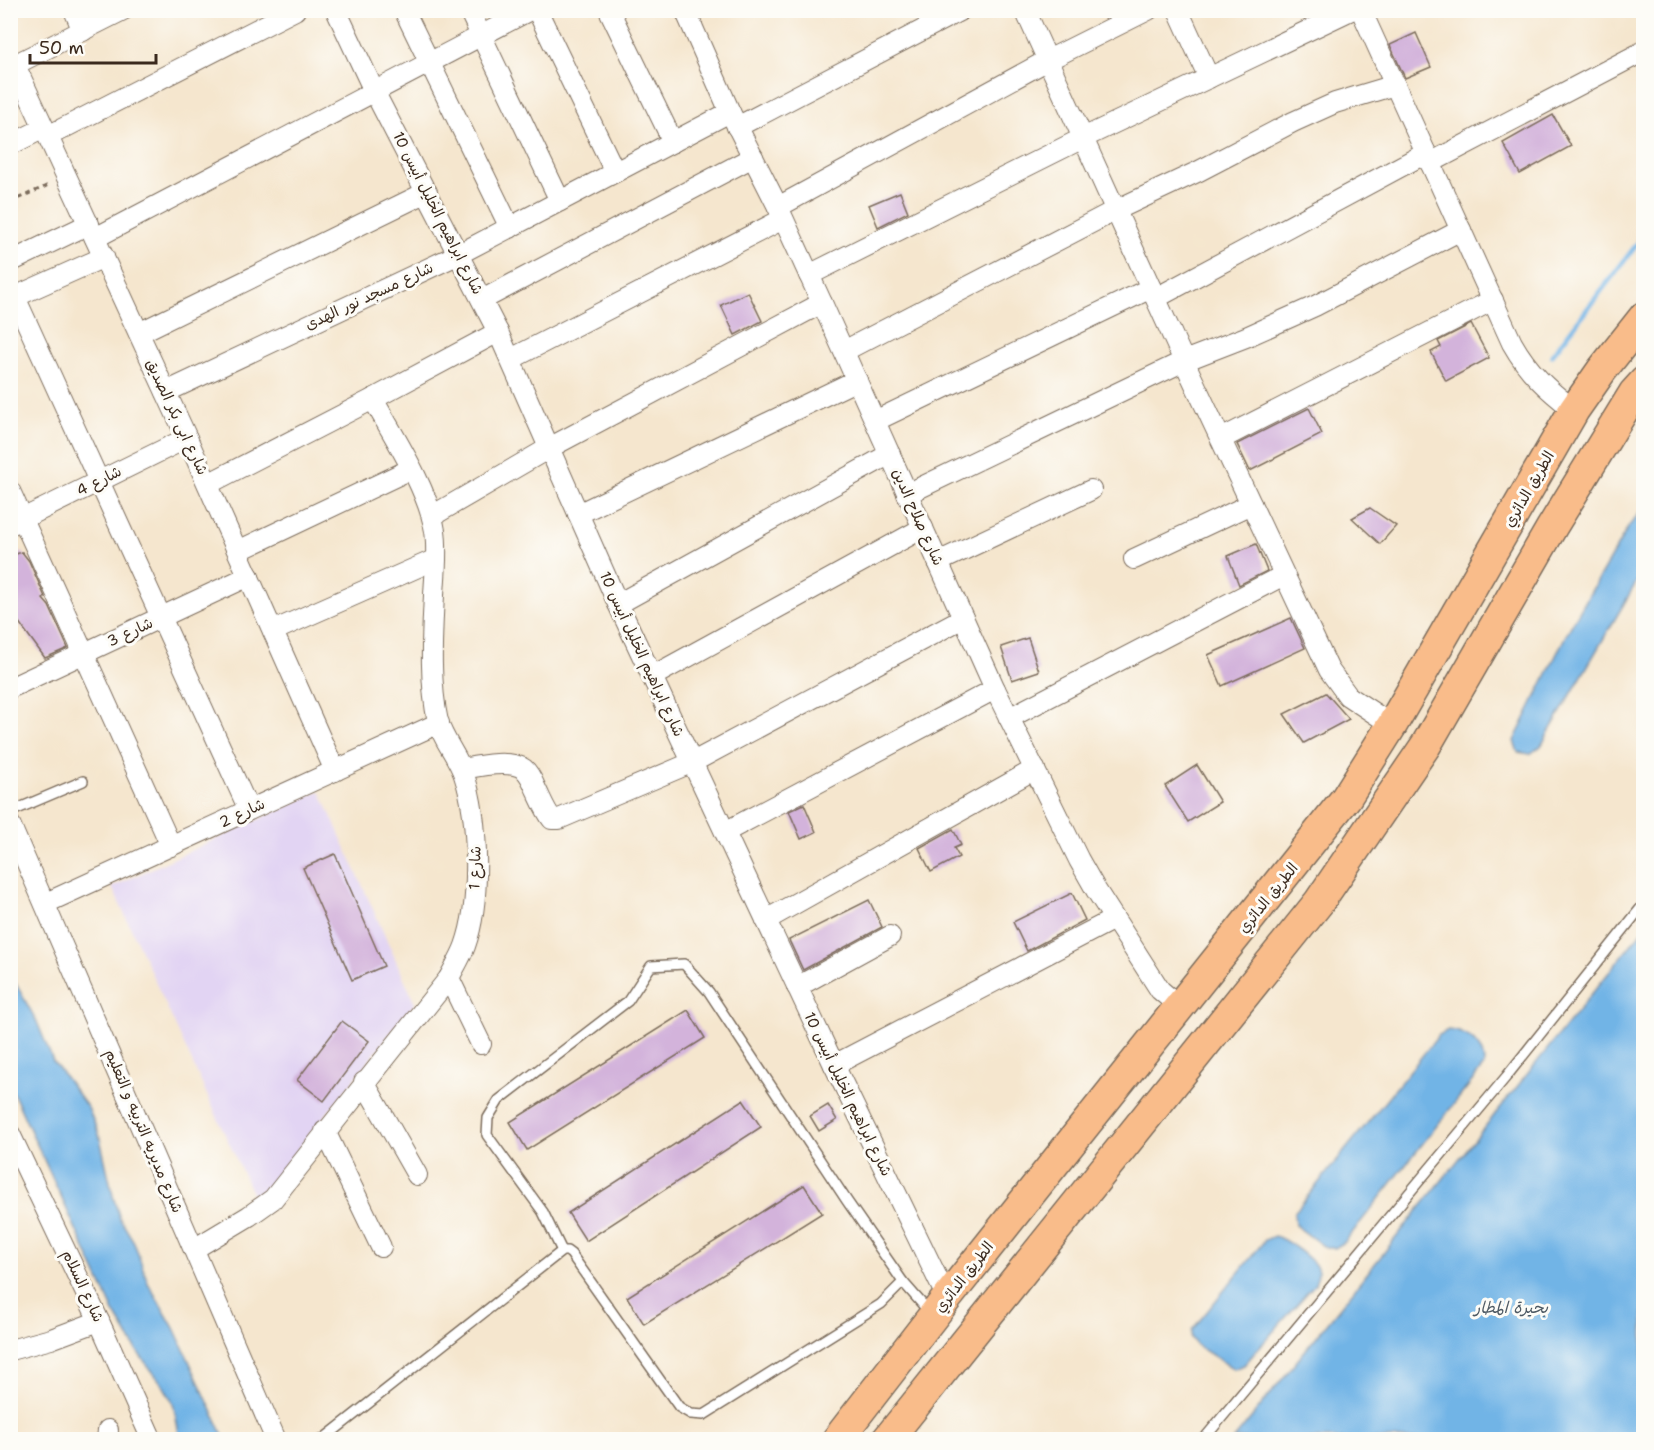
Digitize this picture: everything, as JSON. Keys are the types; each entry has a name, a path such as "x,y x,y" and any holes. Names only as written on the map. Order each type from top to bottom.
{"main road":[{"name":"الطريق الدائري","path":"837,1440 940,1307 1346,798 1392,725 1574,410 1644,317"},
{"path":"887,1440 1319,902 1426,745 1552,527 1634,393 1644,382"}],"street":[{"path":"74,10 83,31"},
{"path":"13,66 123,10"},
{"path":"10,145 46,132 295,10"},
{"name":"شارع ابراهيم الخليل أبيس 10","path":"336,10 374,91 511,359 618,604 834,1065 940,1307"},
{"path":"404,10 510,228"},
{"path":"469,10 560,201"},
{"path":"10,262 92,231 374,91 530,10"},
{"path":"537,10 615,172"},
{"path":"609,10 672,142"},
{"name":"شارع صلاح الدين","path":"685,10 734,120 781,213 995,689 1079,860 1160,990 1180,1007"},
{"name":"شارع مسجد نور الهدى","path":"166,393 459,254 672,142 734,120 961,10"},
{"path":"1025,10 1184,361 1333,676 1348,696 1392,725"},
{"path":"511,359 781,213 1048,60 1148,10"},
{"path":"1178,10 1209,78"},
{"path":"809,275 1083,138 1351,10"},
{"path":"1361,10 1521,359 1543,386 1574,410"},
{"path":"875,421 1154,293 1644,51"},
{"name":"شارع ابى بكر الصديق","path":"13,66 46,132 187,438 335,771"},
{"path":"844,351 1116,210 1199,171 1293,122 1335,103 1395,85"},
{"path":"482,300 753,157"},
{"path":"139,333 427,192"},
{"path":"908,494 1184,361 1246,337 1315,306 1461,230"},
{"path":"104,257 13,298 249,810"},
{"path":"1221,439 1493,300"},
{"path":"432,516 549,448 822,303"},
{"path":"208,484 498,332"},
{"path":"578,514 857,380"},
{"name":"شارع 1","path":"194,1249 273,1199 449,978 465,946 472,921 476,834 473,807 462,769 439,723 432,659 435,530 432,516 411,469 373,399"},
{"name":"شارع 4","path":"17,522 187,438"},
{"path":"618,604 890,454"},
{"path":"238,551 411,469"},
{"path":"938,562 1091,490"},
{"path":"10,491 17,522 84,654 171,846"},
{"path":"1134,559 1251,504"},
{"path":"653,676 923,528"},
{"path":"273,631 436,559"},
{"path":"1009,718 1284,575"},
{"name":"شارع 3","path":"10,688 249,576"},
{"path":"462,769 490,764 523,768 552,819 559,819 693,762 963,618"},
{"path":"725,832 995,689"},
{"name":"شارع 2","path":"46,903 439,723"},
{"path":"766,920 1035,769"},
{"name":"شارع مديريه التربيه و التعليم","path":"10,824 276,1440"},
{"path":"834,1065 1114,919"},
{"path":"797,987 890,936"},
{"path":"449,978 481,1044"},
{"path":"364,1082 417,1175"},
{"path":"325,1131 381,1246"},
{"name":"شارع السلام","path":"10,1134 99,1321 152,1440"},
{"path":"10,1350 51,1339 99,1321"}],"lane":[{"path":"10,812 83,780"},
{"path":"1203,1440 1506,1077 1644,904"},
{"path":"562,1251 543,1212 487,1136 488,1118 499,1100 628,1001 651,966 684,964 710,992 903,1282 940,1307"},
{"path":"322,1440 562,1251 571,1254 679,1407 691,1414 704,1415 744,1392 881,1304 903,1282"}],"path":[{"path":"10,202 67,177"}],"shaded area":[{"path":"320,791 415,1003 256,1202 112,887"}],"water":[{"path":"1643,509 1643,571 1541,746 1530,754 1518,752 1514,741 1567,633 1629,526"},
{"name":"بحيرة المطار","path":"1643,930 1643,1439 1234,1439 1239,1433"},
{"path":"11,975 37,1022 53,1061 88,1108 99,1134 120,1219 134,1242 148,1283 174,1328 225,1439 180,1439 173,1403 163,1385 139,1354 114,1312 11,1088"},
{"path":"1448,1030 1462,1033 1474,1041 1482,1052 1484,1066 1345,1242 1335,1248 1326,1248 1295,1225 1294,1213 1439,1035"},
{"path":"1274,1236 1292,1245 1312,1261 1318,1271 1317,1278 1315,1284 1244,1365 1234,1369 1196,1345 1191,1338 1192,1330 1265,1240"}],"building":[{"path":"1416,33 1431,67 1405,78 1390,45"},
{"path":"1553,115 1571,146 1520,174 1503,143"},
{"path":"900,192 908,212 878,227 869,205"},
{"path":"748,292 762,321 735,335 721,305"},
{"path":"1471,324 1489,358 1446,381 1431,352 1441,347 1438,341"},
{"path":"1309,408 1322,434 1250,471 1237,444"},
{"path":"1370,508 1396,526 1380,544 1352,518"},
{"path":"1256,544 1267,571 1239,585 1228,556"},
{"path":"22,552 29,561 45,597 43,599 49,606 68,648 45,658 10,610 10,556"},
{"path":"1291,618 1305,648 1222,686 1208,655"},
{"path":"1028,638 1039,671 1012,680 1001,647"},
{"path":"1326,693 1349,719 1304,743 1284,714"},
{"path":"1197,765 1220,802 1188,822 1165,786"},
{"path":"804,804 816,832 801,839 789,811"},
{"path":"953,829 961,845 954,848 959,857 931,872 919,848"},
{"path":"335,854 384,966 352,980 303,868"},
{"path":"1072,893 1085,920 1027,951 1013,922"},
{"path":"869,900 882,927 803,970 789,940"},
{"path":"688,1010 705,1038 527,1150 510,1122"},
{"path":"342,1021 369,1041 324,1101 297,1080"},
{"path":"743,1100 761,1127 586,1241 568,1213"},
{"path":"828,1105 837,1120 819,1131 810,1116"},
{"path":"804,1185 822,1213 644,1324 627,1297"}],"waterway":[{"path":"1552,355 1644,235"}]}
